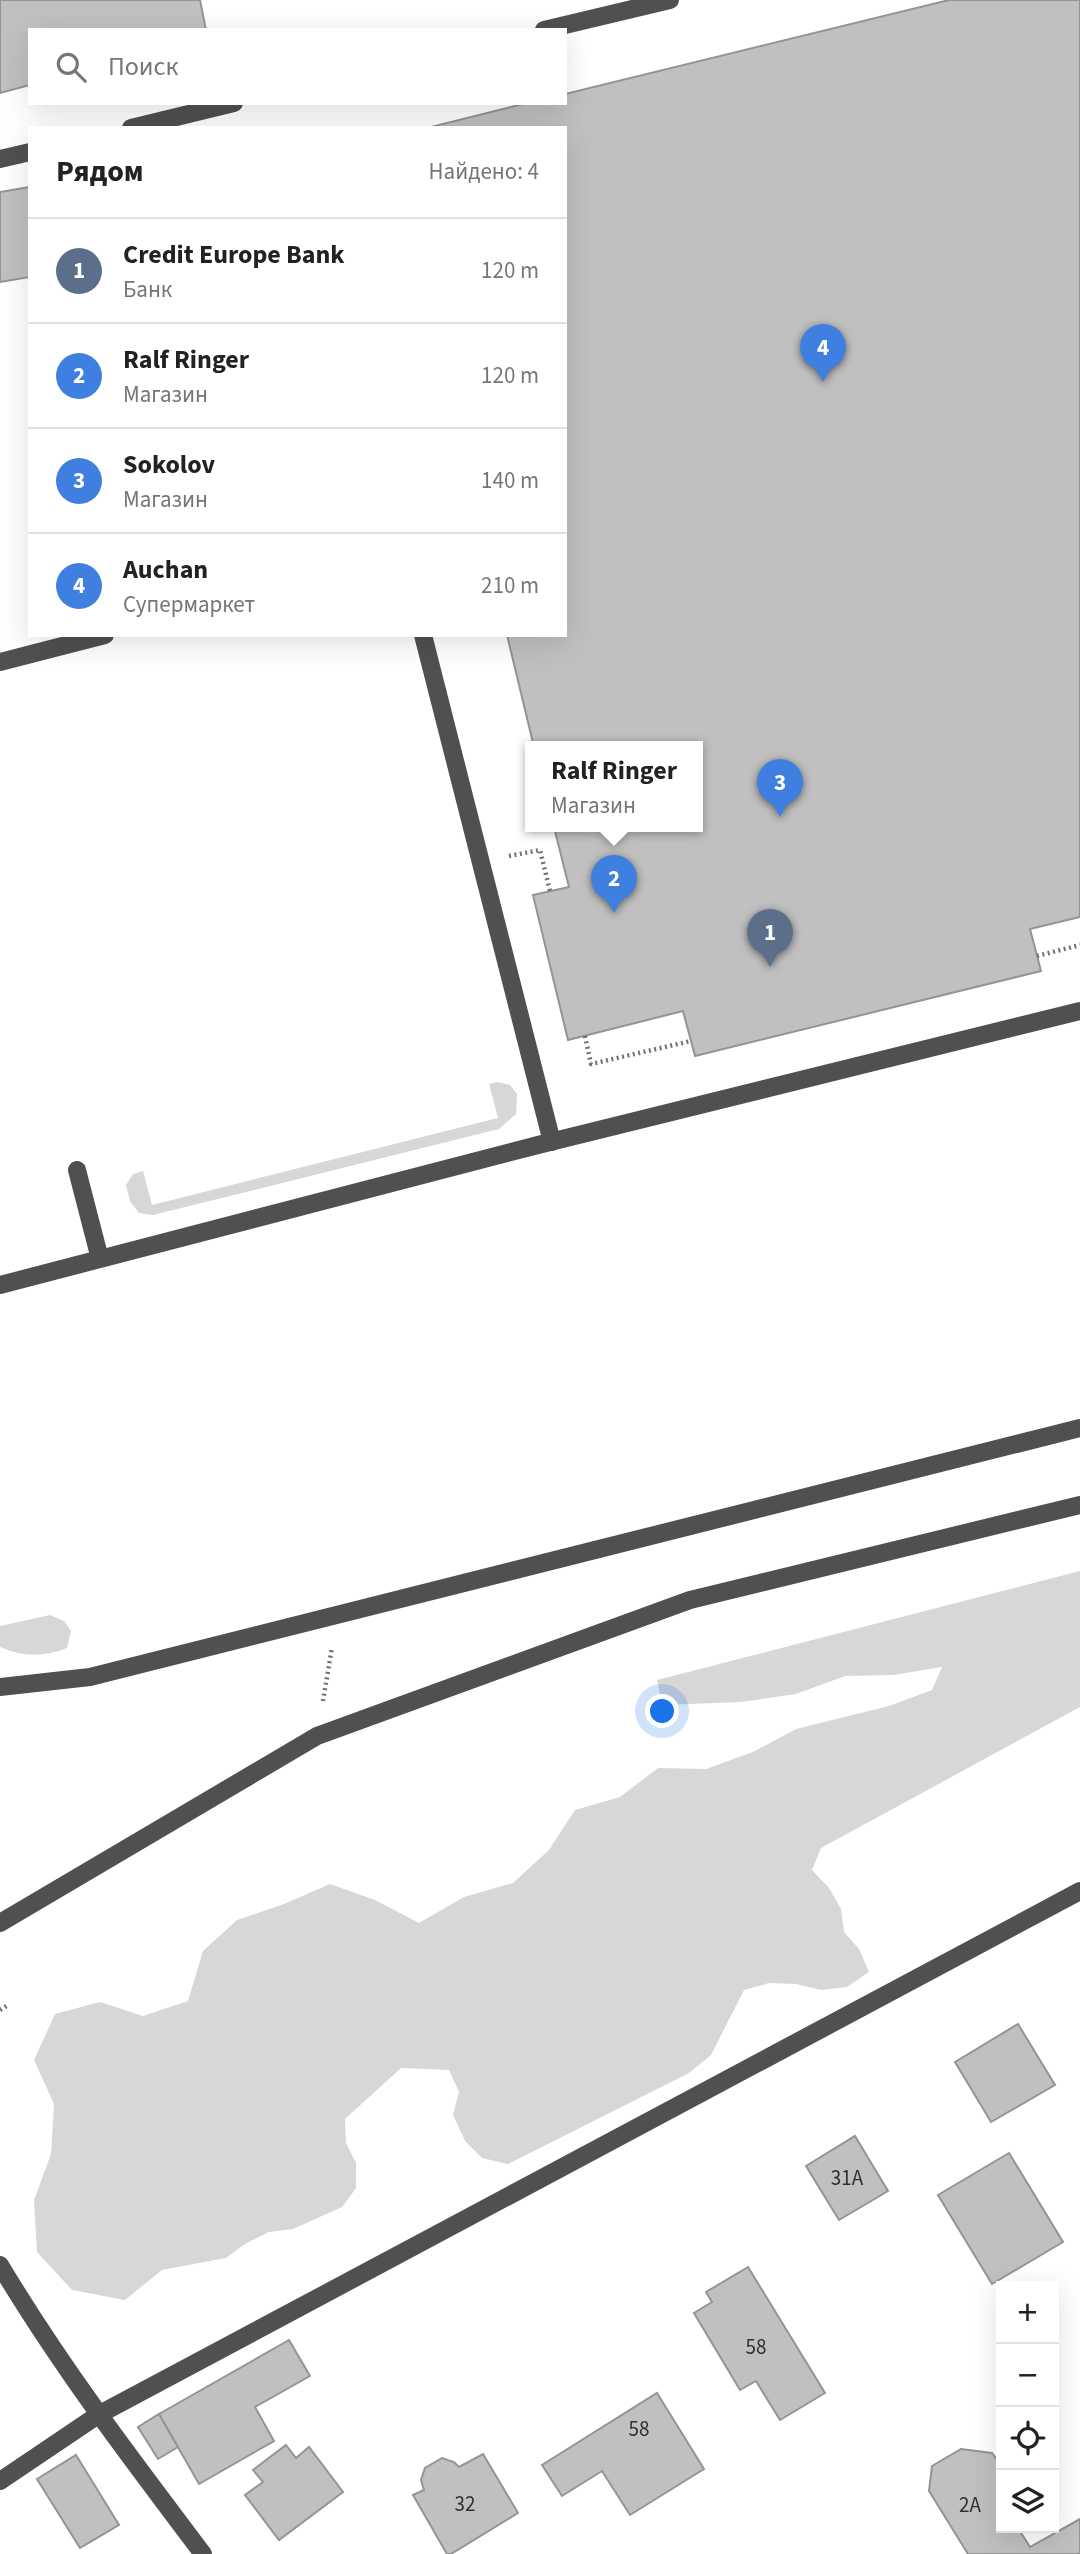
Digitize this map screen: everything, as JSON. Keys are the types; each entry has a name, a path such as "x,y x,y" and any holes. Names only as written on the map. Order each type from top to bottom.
{"street":[{"path":"552,28 670,0"},
{"path":"139,126 226,105"},
{"path":"0,159 28,152"},
{"path":"0,663 98,637"},
{"path":"424,637 552,1142"},
{"path":"0,1284 552,1142 1080,1011"},
{"path":"77,1170 100,1259"},
{"path":"0,1688 90,1677 1080,1428"},
{"path":"0,1923 317,1736 690,1601 1080,1505"},
{"path":"0,2481 98,2415 1080,1891"},
{"path":"0,2265 38,2329 98,2415 203,2554"}],"path":[{"path":"481,863 540,849 550,891"},
{"path":"1037,956 1080,944"},
{"path":"584,1036 592,1064 691,1041"},
{"path":"317,1736 337,1615"},
{"path":"0,2010 8,2004"}],"shaded area":[{"path":"497,1082 510,1085 517,1094 516,1114 499,1129 153,1215 139,1213 130,1201 126,1185 133,1174 143,1171 152,1205 498,1118 489,1084"},
{"path":"1080,1571 1080,1707 821,1848 812,1870 829,1888 841,1909 844,1932 859,1949 869,1972 847,1987 821,1990 796,1984 769,1983 744,1990 711,2055 689,2073 508,2164 482,2158 465,2141 453,2115 459,2092 449,2070 401,2068 345,2119 346,2143 356,2163 356,2188 342,2207 293,2229 269,2232 245,2244 226,2258 162,2270 125,2300 72,2290 37,2252 34,2200 51,2154 54,2104 34,2060 55,2014 100,2002 143,2016 188,2001 203,1951 237,1920 330,1884 375,1900 419,1923 464,1897 513,1883 549,1850 575,1810 620,1797 658,1768 706,1769 753,1752 796,1729 889,1706 932,1690 942,1667 893,1675 845,1676 796,1694 741,1702 662,1705 657,1680"},
{"path":"50,1615 64,1621 71,1631 67,1648 34,1655 0,1647 0,1626"}],"building":[{"path":"0,0 200,0 206,28 28,28 28,86 0,93"},
{"path":"949,0 1080,0 1080,917 1030,929 1041,971 695,1056 683,1011 568,1040 533,895 569,887 555,832 703,832 703,741 533,741 507,637 567,637 567,126 435,126 519,105 567,105 567,94"},
{"path":"28,187 28,277 0,282 0,192"},
{"path":"1018,2024 1055,2085 991,2122 955,2062"},
{"path":"855,2136 888,2191 839,2220 806,2166"},
{"path":"1009,2153 1063,2242 992,2284 938,2195"},
{"path":"748,2267 825,2393 780,2420 756,2381 740,2390 694,2313 712,2302 706,2292"},
{"path":"289,2340 310,2376 255,2407 274,2441 199,2484 159,2414"},
{"path":"657,2393 704,2469 630,2515 602,2471 562,2496 542,2465"},
{"path":"159,2414 178,2447 158,2459 138,2427"},
{"path":"286,2445 296,2458 309,2447 343,2492 279,2540 245,2495 263,2482 253,2470"},
{"path":"961,2449 992,2453 996,2458 996,2533 1021,2533 1030,2547 1080,2519 1080,2554 968,2554 929,2491 932,2466"},
{"path":"483,2454 518,2513 447,2554 413,2495 424,2490 421,2480 425,2468 442,2458 459,2467"},
{"path":"76,2455 119,2525 80,2548 37,2479"}],"place":[{"name":"Auchan","path":"823,382"},
{"name":"Sokolov","path":"780,817"},
{"name":"Ralf Ringer","path":"614,913"},
{"name":"Credit Europe Bank","path":"770,967"}]}
